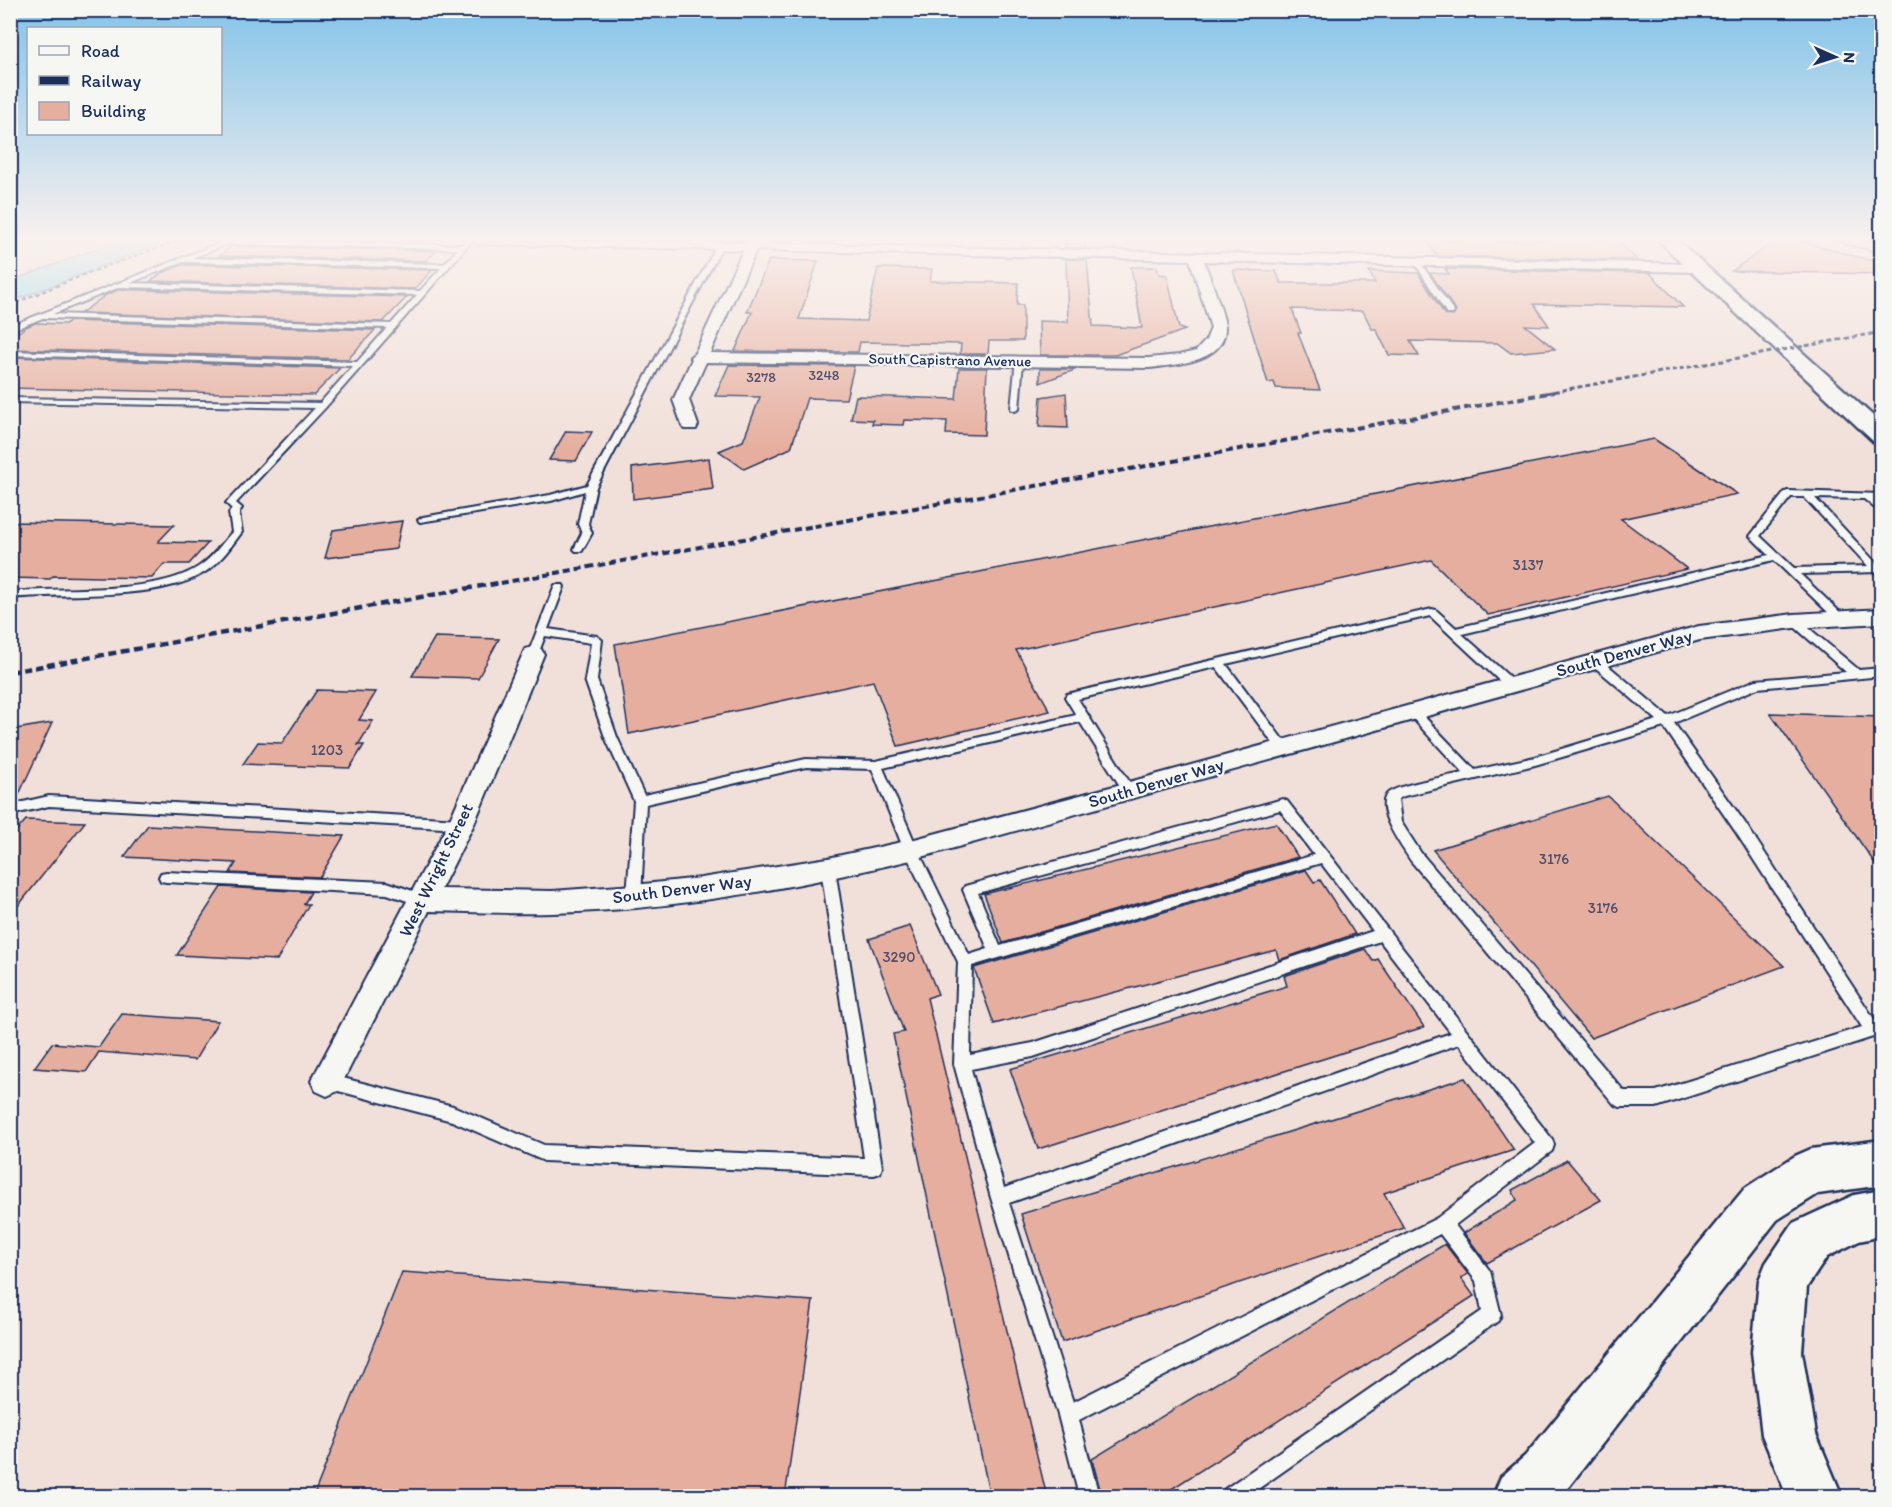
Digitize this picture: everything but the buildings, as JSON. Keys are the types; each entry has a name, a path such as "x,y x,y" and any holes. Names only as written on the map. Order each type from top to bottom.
{"street":[{"path":"690,424 681,400 720,310"},
{"name":"South Capistrano Avenue","path":"698,357 1149,363 1180,360 1201,354 1213,341 1218,328 1213,310"},
{"path":"1743,310 1881,437"},
{"name":"South Denver Way","path":"422,900 552,902 634,896 701,889 828,869 911,850 1129,791 1594,660 1699,633 1794,621 1881,616"},
{"name":"West Wright Street","path":"327,1081 461,824 537,643"},
{"path":"1520,1497 1544,1475 1761,1204 1811,1172 1881,1162"},
{"path":"1814,1497 1789,1435 1776,1352 1783,1280 1810,1240 1854,1218 1881,1213"}],"lane":[{"path":"10,329 55,310"},
{"path":"10,595 122,589 175,581 200,571 220,553 237,532 234,513 237,508 231,503 407,310"},
{"path":"579,549 587,533 583,524 591,487 685,310"},
{"path":"41,316 392,326"},
{"path":"10,353 358,364"},
{"path":"1015,410 1019,361"},
{"path":"10,400 322,406"},
{"path":"423,520 551,498 591,487"},
{"path":"1839,617 1755,536 1788,494 1881,497"},
{"path":"1807,495 1879,569"},
{"path":"1867,497 1881,511"},
{"path":"1454,632 1776,556"},
{"path":"1792,571 1879,569"},
{"path":"559,587 537,643 597,640 591,680 611,737 640,801 634,896"},
{"path":"1129,791 1071,697 1432,612 1510,684"},
{"path":"1794,621 1855,673"},
{"path":"1594,660 1667,722 1877,1031 1656,1100 1620,1099 1416,857 1394,824 1389,812 1392,796 1535,761 1667,722 1756,684 1881,672"},
{"path":"1218,662 1282,747"},
{"path":"1412,711 1473,776"},
{"path":"640,801 806,763 876,765 1084,717"},
{"path":"876,765 911,850 965,962 962,1064 999,1198 1068,1414 1089,1497"},
{"path":"10,810 49,801 461,824"},
{"path":"996,952 970,890 1283,804 1546,1146 1443,1224 1068,1414"},
{"path":"965,962 1324,857"},
{"path":"327,1081 453,1114 544,1153 874,1167 828,869"},
{"path":"166,877 387,888 422,900"},
{"path":"962,1064 1033,1050 1383,934"},
{"path":"999,1198 1462,1036"},
{"path":"1232,1497 1492,1315 1484,1277 1443,1224"}],"railway":[{"path":"1546,393 1882,332"},
{"path":"490,585 1554,392"},
{"path":"10,672 498,583"}]}
